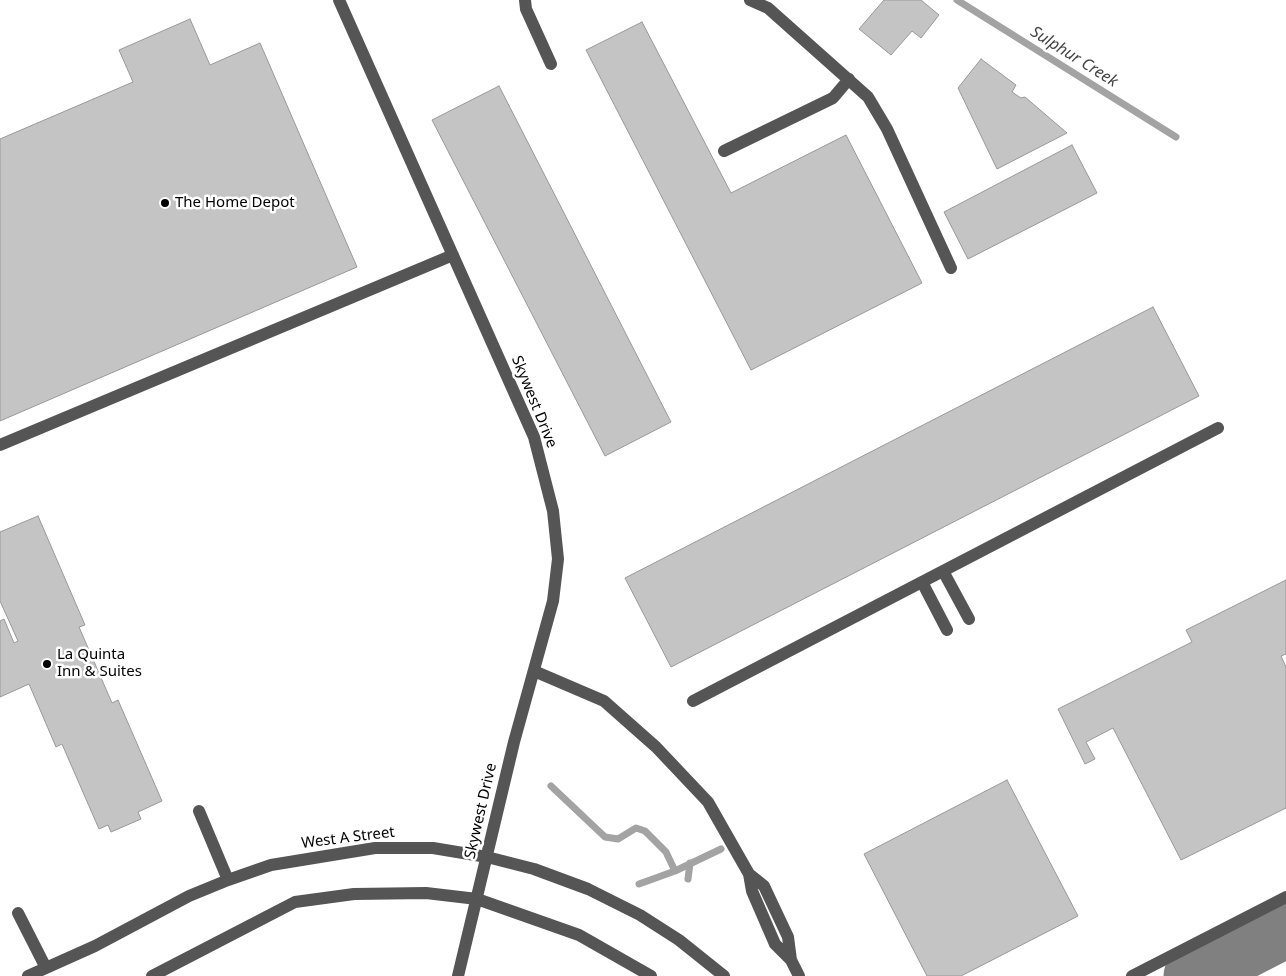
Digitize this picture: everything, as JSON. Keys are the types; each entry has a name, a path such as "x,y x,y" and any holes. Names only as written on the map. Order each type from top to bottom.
{"street":[{"path":"525,0 526,9 551,64"},
{"path":"750,0 768,8 868,98 887,129 951,268"},
{"name":"Skywest Drive","path":"342,1 534,437 553,511 558,559 553,601 514,742 458,976"},
{"path":"724,151 832,98 849,79"},
{"path":"0,445 453,256"},
{"path":"693,700 1218,428"},
{"path":"943,571 968,619"},
{"path":"922,582 947,630"},
{"path":"534,671 604,701 656,747 708,802 749,874 752,891 775,944 790,960 799,976"},
{"path":"199,811 228,880"},
{"name":"West A Street","path":"28,976 142,922 189,896 271,865 375,848 433,848 487,857 534,869 588,889 640,915 679,940 724,976"},
{"path":"152,976 295,902 354,894 417,893 477,899 579,935 651,976"},
{"path":"1132,976 1286,897"},
{"path":"18,914 46,968"}],"building":[{"path":"884,0 921,0 939,15 921,38 912,31 891,55 859,29"},
{"name":"The Home Depot","path":"190,19 210,65 260,43 357,267 0,421 0,139 133,82 119,50"},
{"path":"642,22 731,193 846,135 922,283 751,370 586,50"},
{"path":"981,59 1016,85 1012,92 1021,98 1025,97 1067,133 997,169 958,88"},
{"path":"499,86 671,422 605,456 432,120"},
{"path":"1072,145 1097,193 968,259 944,212"},
{"path":"1153,307 1199,396 671,667 625,578"},
{"name":"La Quinta Inn & Suites","path":"38,516 85,625 79,627 112,703 118,700 162,801 138,812 141,819 111,832 108,825 99,829 62,744 56,747 29,684 0,697 0,621 4,619 14,643 18,641 0,601 0,532"},
{"path":"1286,580 1286,654 1281,656 1286,667 1286,808 1181,860 1113,728 1086,742 1095,759 1085,764 1058,709 1192,642 1186,630"},
{"path":"1007,780 1078,916 961,976 927,976 864,854"}],"waterway":[{"name":"Sulphur Creek","path":"957,0 1176,137"},
{"path":"551,786 605,837 618,839 636,828 645,831 666,852 675,871"},
{"path":"639,884 675,871 721,849"},
{"path":"688,879 690,863"}],"taxiway":[{"path":"1193,976 1286,928"}],"place":[{"name":"The Home Depot","path":"165,203"},
{"name":"La Quinta Inn & Suites","path":"47,664"}]}
